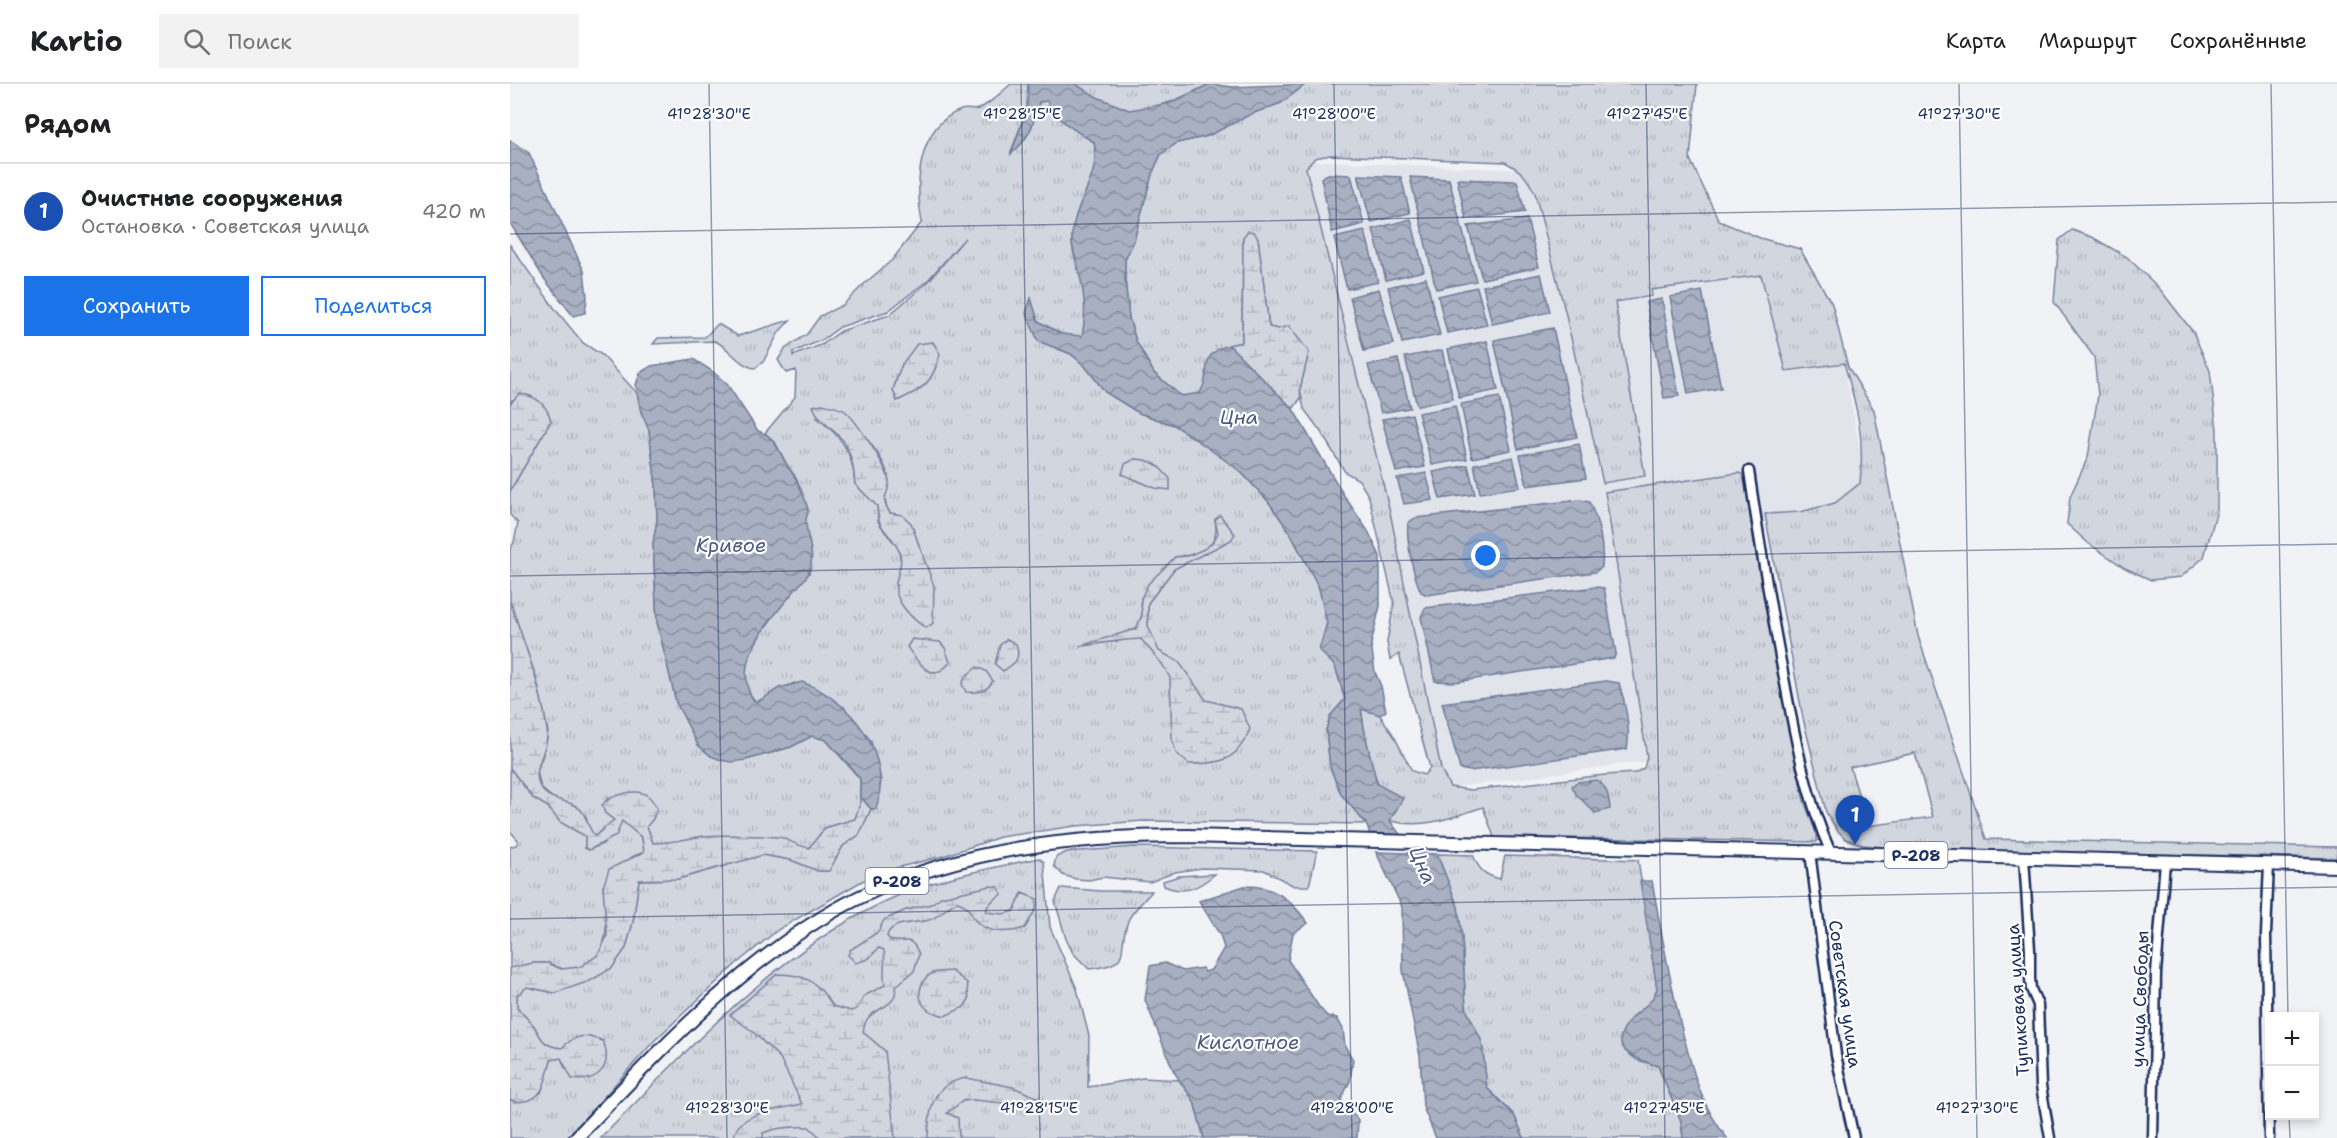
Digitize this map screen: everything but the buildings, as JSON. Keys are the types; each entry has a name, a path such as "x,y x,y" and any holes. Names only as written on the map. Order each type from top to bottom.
{"main road":[{"name":"Р-208","path":"576,1138 669,1044 749,971 857,898 892,883 960,861 1075,840 1140,836 2337,866"}],"street":[{"path":"1749,471 1763,570 1796,740 1813,808 1831,853"},
{"name":"Советская улица","path":"1810,852 1839,1078 1854,1138"},
{"name":"Тупиковая улица","path":"2024,858 2031,989 2038,1005 2041,1086 2050,1138"},
{"name":"улица Свободы","path":"2153,1138 2156,973 2165,862"},
{"path":"2269,864 2266,934 2270,1138"}],"shaded area":[{"path":"1300,160 1525,170 1535,182 1566,302 1762,274 1783,361 1842,354 1866,481 1837,511 1747,525 1653,760 1442,789"}],"green space":[{"path":"1011,84 1028,84 1027,109 1011,152 1026,137 1033,124 1039,102 1047,101 1079,133 1094,142 1094,168 1073,226 1072,240 1086,300 1082,337 1061,334 1038,321 1031,299 1038,341 1071,354 1085,366 1105,392 1139,413 1174,425 1240,471 1268,501 1289,531 1319,588 1327,623 1320,650 1335,666 1345,699 1330,716 1326,730 1330,767 1341,794 1366,824 1143,821 1075,826 1000,837 943,856 896,868 862,881 779,929 736,964 654,1041 567,1138 510,1138 510,1099 514,1102 541,1093 551,1060 561,1058 565,1068 603,1041 581,1037 572,1040 562,1048 547,1044 517,1008 517,995 527,987 555,993 612,968 626,948 633,922 639,880 678,879 762,855 791,860 818,871 828,871 843,846 859,835 871,809 876,808 881,780 871,741 844,707 794,683 756,702 747,688 746,671 751,653 760,635 809,573 805,522 808,510 797,479 775,442 765,433 795,397 796,370 786,373 778,360 785,349 807,334 820,316 843,305 892,260 922,222 919,191 922,158 927,142 935,129 946,118 961,110 976,110 982,107","holes":["965,238 928,282 889,315 841,331 823,344 793,356 793,352 822,340 840,327 888,311 928,280","940,354 934,372 926,384 897,401 893,390 902,364","844,411 872,446 886,469 889,481 885,500 890,513 903,517 913,529 919,548 895,586 902,565 898,547 878,521 877,506 855,484 849,454 833,432 817,418","1135,459 1150,462 1161,471 1170,489 1155,488 1122,474","1215,520 1234,534 1231,540 1174,569 1148,603 1148,626 1125,640 1083,646 1136,629 1142,615 1141,598 1175,557 1200,552 1215,537"]},
{"path":"1075,84 1210,84 1161,105 1130,110 1110,104"},
{"path":"1306,84 1697,84 1690,159 1719,221 1760,238 1800,249 1832,304 1848,367 1874,410 1918,636 1986,839 2337,847 2337,858 1906,849 1863,845 1846,839 1837,830 1826,812 1803,718 1765,514 1800,512 1835,503 1860,483 1861,436 1844,363 1786,371 1761,275 1651,290 1652,296 1615,302 1645,476 1603,483 1566,315 1535,193 1526,178 1520,171 1505,162 1330,155 1315,158 1306,168 1390,512 1441,769 1450,787 1471,790 1635,773 1644,768 1647,757 1605,492 1739,473 1744,475 1755,549 1797,768 1804,801 1817,835 1817,842 1494,837 1483,807 1426,823 1390,821 1372,765 1361,708 1380,715 1412,771 1424,775 1430,768 1399,654 1390,660 1387,642 1394,603 1369,497 1359,480 1345,472 1304,409 1300,389 1309,352 1278,329 1269,327 1258,238 1243,237 1242,342 1229,345 1205,372 1207,383 1199,395 1181,396 1154,373 1136,341 1129,318 1125,260 1134,240 1152,174 1161,154 1177,143 1208,136 1251,114 1281,103","holes":["1915,753 1933,817 1868,826 1850,767"]},
{"path":"2072,230 2092,237 2127,257 2159,288 2193,332 2210,371 2217,430 2217,510 2204,557 2181,577 2151,580 2125,568 2088,543 2067,524 2070,497 2088,457 2098,395 2094,357 2054,302 2059,240"},
{"path":"1248,231 1254,232 1258,238 1269,327 1278,329 1289,326 1309,352 1300,389 1301,398 1293,409 1229,345 1242,342 1243,237"},
{"path":"510,245 555,309 583,343 602,355 637,393 641,412 649,430 656,486 657,520 653,544 657,622 676,702 698,745 711,756 746,760 791,747 812,736 826,740 860,779 860,804 855,819 825,828 809,848 793,845 782,838 704,836 672,843 653,843 647,826 608,798 603,805 605,813 614,820 595,836 589,831 586,816 555,800 541,788 537,771 548,732 537,680 510,601 510,550 518,523 510,515 510,491 551,421 542,405 532,397 527,395 512,400 510,404"},
{"path":"790,320 779,332 763,362 755,368 739,361 715,341 653,344 658,338 705,337 718,324 738,336"},
{"path":"933,342 940,354 930,379 914,392 897,401 893,390 902,364 917,344"},
{"path":"519,394 530,396 540,402 547,410 551,421 510,491 510,404"},
{"path":"822,404 845,411 856,424 871,445 888,477 885,500 890,513 902,515 911,523 934,586 933,623 926,628 910,615 901,603 896,590 901,561 899,552 880,522 877,506 855,484 852,462 844,442 823,421 813,406"},
{"path":"1135,459 1151,462 1159,467 1170,479 1170,490 1155,488 1122,474 1125,464"},
{"path":"1220,515 1235,534 1231,540 1174,569 1148,603 1148,626 1159,651 1179,662 1206,700 1241,709 1250,729 1239,748 1227,758 1210,763 1189,764 1176,753 1172,739 1170,678 1162,664 1141,639 1080,646 1136,629 1142,615 1141,599 1148,584 1175,557 1188,556 1213,542 1218,533 1215,520"},
{"path":"510,601 536,681 547,730 546,744 537,773 540,787 547,795 580,809 595,836 614,820 605,813 602,805 618,795 631,792 648,796 657,808 653,819 647,826 653,843 703,836 731,835 783,838 809,848 825,828 855,819 860,796 871,809 859,835 843,846 829,871 818,871 791,860 763,855 678,879 639,880 633,922 626,948 612,968 590,981 555,993 527,987 517,995 517,1008 534,1026 544,1042 562,1048 572,1040 581,1037 603,1041 606,1050 605,1065 596,1075 581,1080 572,1079 561,1058 551,1060 544,1086 540,1092 531,1099 518,1102 510,1099 510,968 534,963 548,963 561,969 580,967 598,955 607,936 603,887 609,869 644,852 642,838 622,821 616,836 589,850 585,848 585,836 560,822 548,807 533,798 510,768"},
{"path":"912,639 940,642 950,662 937,672 926,669 907,647"},
{"path":"1007,639 1016,644 1018,657 1003,671 995,664 1000,645"},
{"path":"977,667 986,671 993,681 988,688 981,691 966,692 962,684 966,676"},
{"path":"510,768 533,798 548,807 560,822 585,836 585,848 589,850 603,844 622,820 642,838 644,852 632,857 603,887 606,914 604,940 600,951 592,960 581,966 562,969 538,963 510,968 510,847 518,844 518,840 510,831"},
{"path":"1135,847 1317,851 1309,886 1294,886 1264,870 1202,868 1175,872 1150,882 1103,877 1089,880 1076,879 1063,875 1054,866 1056,857 1067,852"},
{"path":"1437,854 1473,855 1483,871 1500,879 1505,856 1638,860 1657,989 1651,1002 1630,1019 1625,1051 1637,1060 1658,1066 1681,1121 1683,1138 1524,1138 1514,1115 1487,1088 1482,1042 1466,1009 1458,907"},
{"path":"1039,858 1044,862 1050,927 1077,989 1089,1036 1088,1087 1143,1078 1179,1080 1194,1101 1204,1138 601,1138 733,1007 806,948 845,923 886,901 923,886"},
{"path":"1215,874 1203,883 1185,890 1164,886 1163,881 1179,876"},
{"path":"990,886 998,887 1002,894 990,904 986,912 1003,914 1014,911 1022,893 1037,899 1036,909 1025,928 1005,932 985,928 974,919 967,907 958,902 933,918 894,927 887,936 890,940 910,942 919,954 914,971 895,987 894,998 891,1002 868,1018 863,1032 885,1051 895,1138 821,1138 809,1127 797,1127 769,1131 763,1133 763,1138 734,1138 743,1122 752,1117 802,1104 780,1058 752,1031 730,1015 777,974 795,975 810,981 821,990 833,1006 851,1011 857,1009 864,996 885,985 884,950 879,948 868,959 856,963 848,955 850,950 878,932 884,920 906,910 931,904 941,897"},
{"path":"1061,888 1152,891 1129,918 1121,956 1118,960 1103,967 1089,969 1073,953 1066,939 1055,901"},
{"path":"952,971 967,983 969,999 964,1007 945,1016 923,1005 920,990 924,980 933,973"},
{"path":"966,1078 1013,1087 1043,1100 1041,1107 974,1100 963,1101 947,1113 958,1118 959,1138 928,1138 931,1107 939,1092 955,1081"}],"water":[{"name":"Цна","path":"1028,84 1075,84 1097,97 1129,110 1171,103 1210,84 1232,87 1306,84 1281,103 1251,114 1208,136 1177,143 1161,154 1152,174 1134,240 1125,260 1129,318 1136,341 1154,373 1181,396 1200,393 1212,354 1229,345 1293,409 1343,494 1368,531 1380,556 1380,606 1371,644 1375,672 1381,686 1386,711 1380,715 1361,709 1377,784 1403,798 1390,821 1411,849 1375,847 1366,824 1341,794 1330,767 1326,730 1330,716 1345,699 1335,666 1319,650 1327,623 1319,588 1289,531 1268,501 1240,471 1207,447 1174,425 1139,413 1105,392 1085,366 1071,354 1038,341 1026,313 1031,298 1038,321 1061,334 1082,336 1084,302 1073,250 1073,226 1091,179 1095,155 1094,142 1054,113 1047,101 1039,102 1030,131 1011,154 1027,109"},
{"path":"510,140 529,153 584,271 587,297 585,313 573,316 543,277 510,223"},
{"path":"1328,174 1351,175 1364,224 1332,232 1321,178"},
{"path":"1358,175 1401,177 1410,213 1371,222"},
{"path":"1410,177 1449,179 1476,281 1436,289"},
{"path":"1457,179 1517,181 1525,212 1466,219"},
{"path":"1411,219 1424,271 1386,280 1373,229"},
{"path":"1527,219 1539,267 1482,279 1468,226"},
{"path":"1365,231 1378,282 1347,289 1334,238"},
{"path":"1541,274 1550,312 1492,324 1483,286"},
{"path":"1426,278 1440,335 1402,343 1388,287"},
{"path":"1477,287 1487,325 1447,333 1438,296"},
{"path":"1379,289 1394,344 1364,351 1350,297"},
{"path":"1702,291 1721,388 1688,394 1670,297"},
{"path":"1662,299 1679,396 1664,398 1646,302"},
{"path":"1553,328 1577,437 1518,449 1494,340"},
{"path":"1487,341 1498,390 1459,398 1448,349"},
{"path":"1442,350 1453,399 1417,406 1405,357"},
{"name":"Кривое","path":"693,359 727,384 758,431 774,442 798,482 808,510 806,521 812,560 809,572 756,642 749,656 746,671 747,686 754,701 758,702 779,688 802,682 837,702 852,716 864,732 879,769 880,789 876,809 871,809 860,796 860,779 826,740 812,736 791,747 746,760 731,762 721,760 711,756 698,745 676,702 657,622 653,543 657,520 656,486 649,430 641,412 636,385 640,373 651,366"},
{"path":"1398,359 1410,408 1381,413 1368,365"},
{"path":"1499,397 1511,450 1472,458 1461,404"},
{"path":"1455,406 1467,459 1432,465 1418,413"},
{"path":"1412,414 1425,467 1396,472 1382,419"},
{"path":"1579,444 1586,478 1527,486 1520,455"},
{"path":"1513,457 1520,487 1480,493 1474,464"},
{"path":"1468,465 1475,494 1440,499 1433,472"},
{"path":"1426,473 1433,500 1404,504 1397,478"},
{"path":"1580,500 1589,502 1600,534 1602,567 1595,572 1427,595 1421,592 1413,567 1408,539 1408,523 1415,518"},
{"path":"1596,587 1604,588 1616,653 1614,658 1455,682 1435,681 1421,617 1425,608"},
{"path":"1606,681 1619,683 1628,724 1627,749 1470,771 1460,769 1442,703"},
{"path":"1597,780 1607,792 1610,809 1595,813 1576,794 1572,786 1577,782"},
{"name":"Цна","path":"1376,852 1437,854 1458,907 1466,1009 1482,1042 1487,1088 1514,1115 1524,1138 1436,1138 1423,1107 1420,1056 1403,971 1402,907"},
{"path":"1640,881 1652,881 1678,1015 1691,1062 1704,1101 1727,1138 1683,1138 1681,1121 1658,1066 1633,1056 1622,1045 1623,1030 1652,999 1657,989"},
{"name":"Кислотное","path":"1244,886 1255,886 1273,891 1295,907 1308,923 1293,933 1288,960 1319,1007 1327,1016 1337,1018 1343,1029 1345,1046 1353,1060 1350,1081 1341,1100 1358,1120 1357,1138 1204,1138 1194,1101 1174,1072 1145,1000 1150,966 1165,963 1183,971 1202,968 1205,972 1211,970 1224,948 1220,935 1199,901"}],"place":[{"name":"Очистные сооружения","path":"1855,845"}]}
